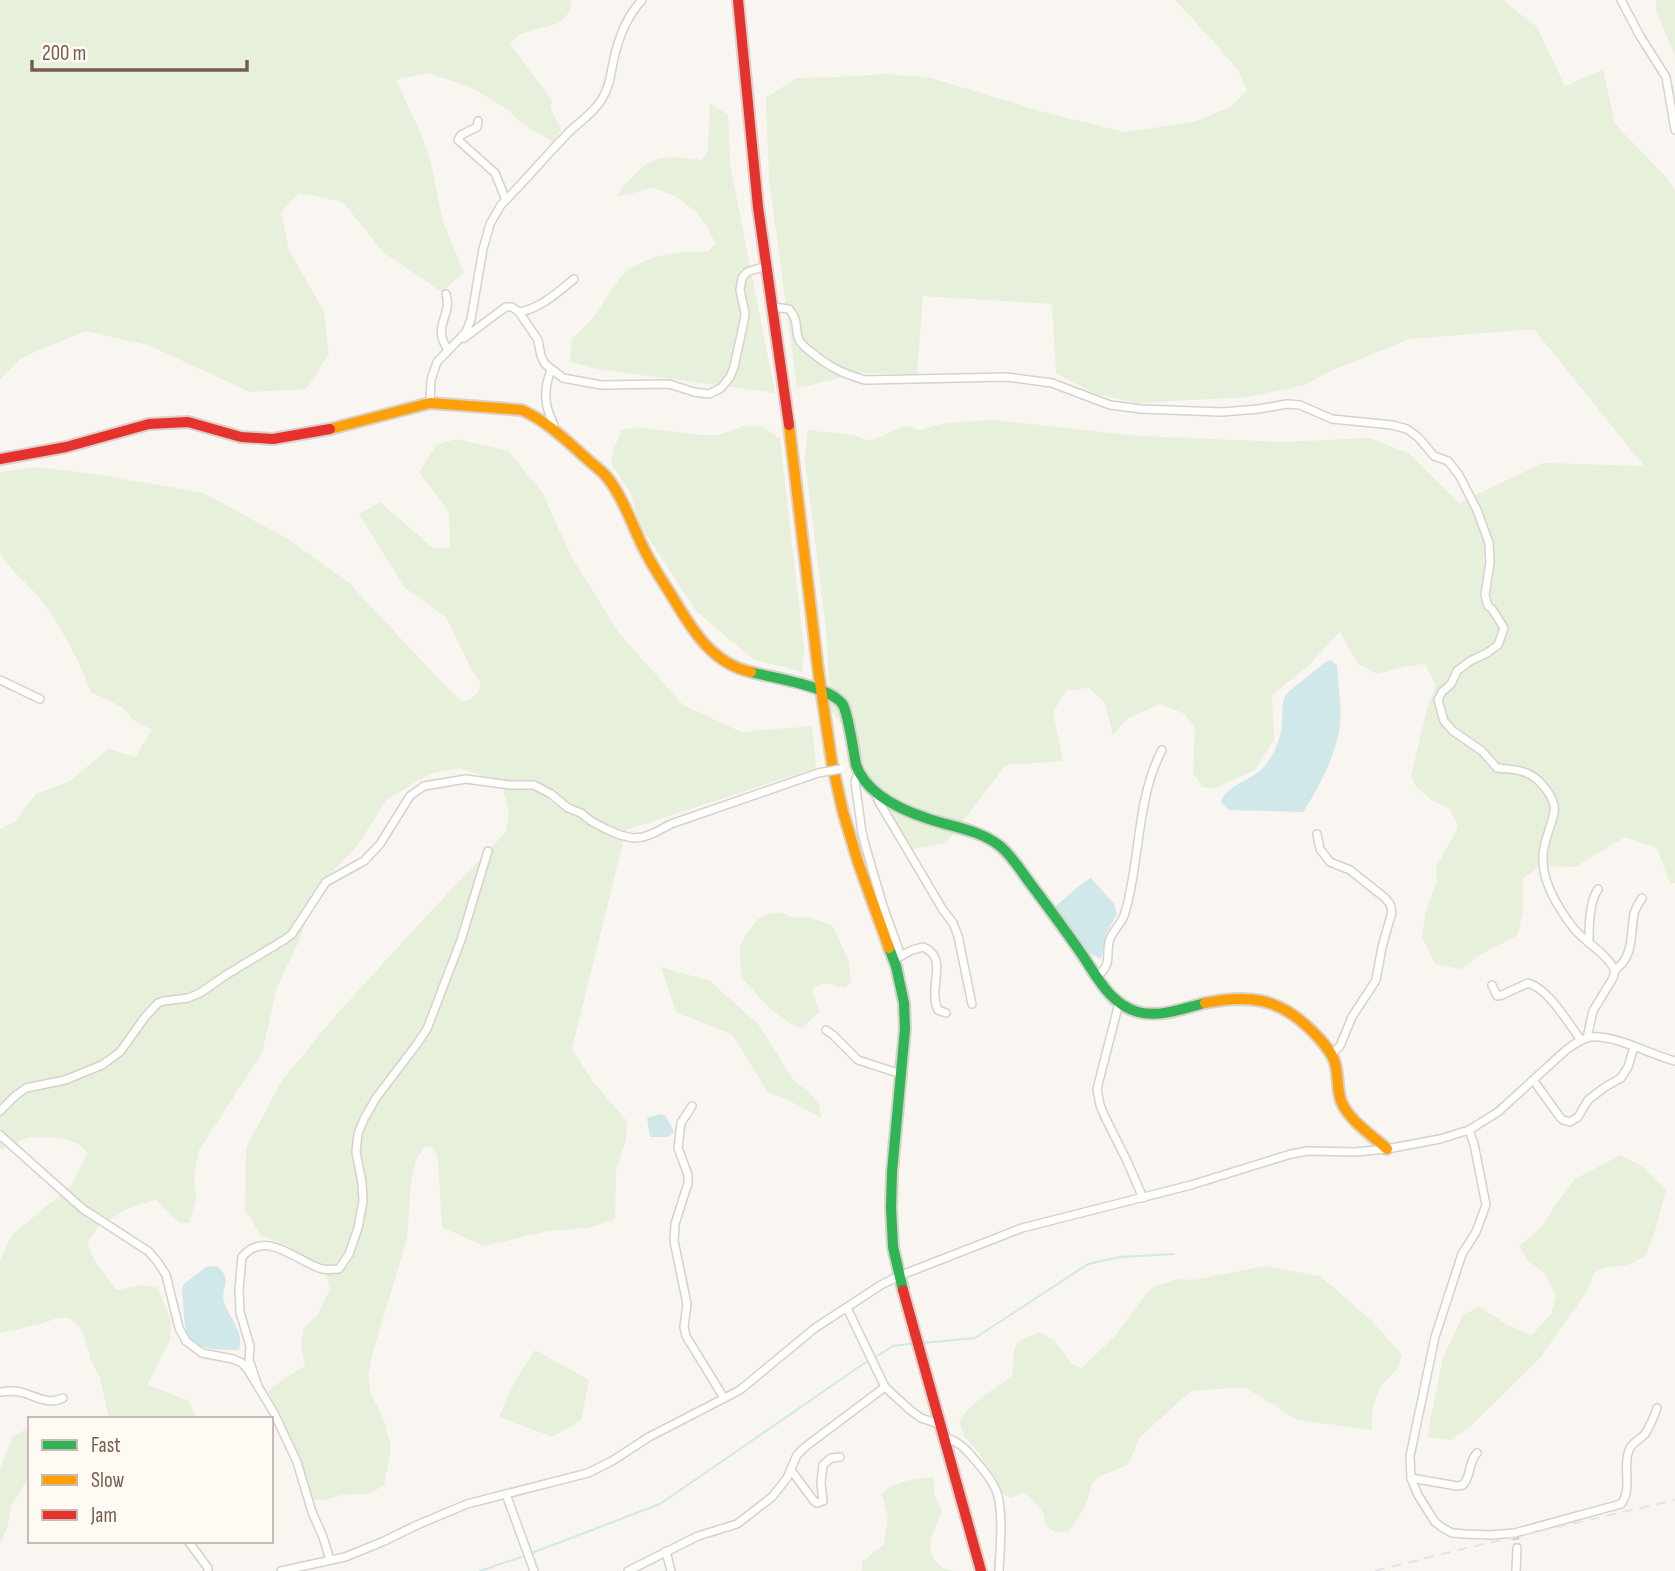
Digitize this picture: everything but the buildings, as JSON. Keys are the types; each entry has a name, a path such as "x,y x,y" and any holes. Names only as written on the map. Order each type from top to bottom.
{"street":[{"path":"430,403 431,380 437,362 466,332 471,319 483,250 495,214 571,130 597,107 609,84 624,25 642,0"},
{"path":"738,0 757,194 832,763 858,862 897,958"},
{"path":"1621,0 1666,77 1675,131"},
{"path":"478,121 477,127 461,135 458,140 495,173 506,200"},
{"path":"460,339 472,334 506,307 512,307 519,312 538,340 541,356 551,370 563,378 601,385 669,384 709,394 718,390 730,377 734,367 745,313 740,290 741,278 747,272 766,267"},
{"path":"519,312 529,310 548,299 575,279"},
{"path":"446,295 448,304 440,331 448,350"},
{"path":"773,307 789,309 797,321 799,340 824,363 845,375 864,380 1007,377 1052,383 1110,405 1141,409 1222,412 1287,404 1300,405 1332,419 1392,425 1407,429 1418,437 1434,456 1448,461 1459,475 1476,510 1489,543 1490,563 1485,595 1488,606 1504,626 1498,645 1457,671 1451,684 1442,692 1438,700 1444,721 1452,731 1482,751 1497,768 1528,773 1538,780 1551,798 1555,810 1543,854 1546,877 1555,901 1566,918 1615,970"},
{"path":"551,370 545,400 554,425 551,428"},
{"path":"0,458 66,447 149,424 199,424 241,438 261,439 341,427 430,403 522,410 551,428 599,469 609,481 646,553 686,620 720,659 757,676 821,689 837,698 843,705 847,719 857,769 855,781 862,833 897,958 904,1003 905,1029 891,1207 893,1247 981,1571"},
{"path":"0,680 40,699"},
{"path":"1097,976 1108,964 1109,942 1125,912 1150,778 1162,750"},
{"path":"0,1111 26,1088 65,1080 102,1065 120,1052 158,1003 200,993 292,934 326,882 364,861 380,844 410,796 424,786 466,779 534,786 606,829 633,838 643,837 671,824 818,773 857,769"},
{"path":"857,769 876,792 889,801 925,818 977,833 996,843 1015,863 1097,976 1119,1003 1131,1010 1145,1014 1165,1013 1240,997 1268,1000 1291,1013 1324,1043 1331,1055 1342,1104 1352,1117 1387,1149"},
{"path":"876,792 879,802 953,923 972,1004"},
{"path":"1317,834 1320,849 1329,862 1350,870 1373,888 1390,904 1392,912 1376,980 1352,1017 1340,1046 1331,1055"},
{"path":"258,1386 249,1360 250,1346 240,1312 242,1257 254,1247 273,1246 289,1251 323,1269 339,1269 349,1254 363,1201 356,1152 358,1134 376,1098 427,1029 461,940 488,851"},
{"path":"1589,943 1594,897 1598,888"},
{"path":"1584,1039 1593,1011 1615,970 1623,962 1631,943 1634,913 1642,898"},
{"path":"897,958 923,947 932,951 938,965 936,1008 946,1013"},
{"path":"1492,985 1497,996 1528,983 1537,986 1584,1039"},
{"path":"1119,1003 1097,1089 1105,1117 1143,1198"},
{"path":"826,1030 858,1060 901,1074"},
{"path":"281,1571 345,1557 467,1504 588,1473 649,1437 740,1390 815,1328 899,1276 1022,1228 1191,1185 1291,1154 1308,1151 1355,1152 1387,1149 1440,1139 1469,1130 1498,1112 1566,1050 1584,1039 1600,1037 1675,1060"},
{"path":"1534,1081 1559,1116 1570,1122 1578,1117 1588,1100 1621,1078 1628,1067 1634,1047"},
{"path":"692,1107 681,1123 678,1148 688,1175 688,1183 674,1241 687,1304 684,1327 686,1336 724,1398"},
{"path":"1469,1130 1486,1205 1476,1232 1462,1254 1435,1337 1410,1456 1412,1478 1418,1495 1435,1522 1452,1533 1515,1533 1621,1504 1628,1482 1630,1448 1645,1433 1657,1408"},
{"path":"0,1135 83,1209 148,1251 166,1275 179,1328 186,1341 202,1353 242,1363 274,1413 297,1462 330,1560"},
{"path":"847,1308 885,1387 916,1414 940,1424"},
{"path":"628,1571 698,1536 737,1524 772,1496 787,1478 797,1455 805,1447 885,1387"},
{"path":"0,1392 15,1391 49,1402 63,1398"},
{"path":"943,1437 953,1439 967,1451 997,1491 999,1571"},
{"path":"1412,1478 1463,1485 1477,1452"},
{"path":"791,1470 817,1503 823,1501 823,1465 831,1458 840,1457"},
{"path":"506,1494 534,1571"},
{"path":"190,1543 208,1571"},
{"path":"1516,1571 1517,1548"},
{"path":"666,1551 671,1571"}],"green space":[{"path":"0,0 571,0 570,9 561,20 548,27 522,34 510,44 552,101 550,107 561,129 553,142 474,89 428,73 396,80 430,159 443,222 464,272 442,292 383,252 343,202 299,193 281,212 289,250 324,312 329,354 306,389 250,392 148,345 85,331 21,358 0,379"},
{"path":"1175,0 1502,0 1537,27 1565,86 1603,70 1615,124 1675,190 1675,883 1670,884 1657,848 1625,837 1575,867 1539,866 1523,879 1523,913 1517,936 1485,952 1461,969 1435,964 1422,937 1426,911 1437,881 1436,867 1458,827 1450,809 1433,801 1417,788 1411,776 1427,709 1436,685 1425,664 1377,674 1358,664 1340,632 1307,667 1272,695 1274,740 1255,770 1212,789 1202,787 1193,773 1195,727 1183,713 1159,704 1127,719 1113,735 1105,703 1089,688 1066,691 1053,712 1063,761 1006,765 946,843 903,851 847,761 853,739 831,710 826,629 805,459 808,430 853,435 870,441 905,426 920,430 946,423 993,420 1140,436 1282,442 1370,438 1408,453 1459,503 1543,463 1644,466 1534,329 1409,339 1333,370 1304,385 1250,397 1137,403 1096,394 1056,373 1052,304 923,296 917,374 862,373 797,388 769,179 766,98 796,78 887,74 931,78 1047,113 1124,132 1194,122 1231,107 1247,90 1238,70"},
{"path":"1656,0 1675,0 1675,57 1656,9"},
{"path":"710,103 728,115 730,164 775,393 597,369 570,362 572,339 595,315 613,287 634,266 669,254 707,252 716,244 696,212 675,196 654,188 616,197 648,163 672,157 702,160 708,150"},
{"path":"743,426 762,426 780,439 804,649 802,672 753,659 696,611 640,525 630,492 611,463 622,430 637,427 719,435"},
{"path":"457,439 509,451 543,494 570,554 618,632 683,705 741,732 812,726 816,768 626,830 572,1049 594,1083 627,1121 626,1139 616,1171 615,1219 588,1228 548,1231 484,1246 442,1227 438,1160 434,1148 425,1146 416,1160 411,1182 407,1239 368,1376 371,1395 385,1423 391,1448 384,1486 366,1494 314,1499 298,1455 268,1392 305,1366 301,1344 304,1327 317,1316 330,1289 327,1277 310,1259 261,1235 245,1210 246,1148 281,1082 335,1016 506,832 509,813 501,782 459,768 429,774 386,800 358,845 319,885 299,941 277,987 262,1053 199,1150 194,1175 196,1199 189,1223 179,1223 156,1200 129,1208 100,1225 87,1243 95,1261 116,1290 142,1285 158,1288 171,1322 170,1340 147,1385 189,1401 195,1417 109,1417 100,1377 90,1359 81,1329 69,1318 57,1318 0,1333 0,1260 12,1235 72,1185 88,1153 77,1143 61,1138 29,1137 0,1150 0,829 16,821 36,794 70,781 108,749 135,757 152,730 132,719 122,707 91,692 61,629 37,595 0,554 0,472 37,467 204,493 291,541 349,583 462,701 474,696 481,684 446,617 405,588 359,514 380,502 432,547 450,549 449,511 419,472 436,445"},
{"path":"781,912 792,917 810,918 832,925 848,959 851,981 845,988 827,984 815,987 812,991 820,1011 802,1028 776,1014 741,978 740,945 747,933 758,919"},
{"path":"661,967 710,981 758,1024 794,1081 819,1104 821,1118 788,1100 768,1093 733,1035 676,1012"},
{"path":"1621,1155 1643,1167 1666,1190 1646,1256 1628,1265 1607,1267 1594,1272 1588,1290 1540,1358 1472,1425 1451,1440 1427,1437 1443,1358 1463,1315 1479,1307 1531,1336 1551,1314 1556,1296 1544,1273 1528,1261 1519,1246 1542,1227 1575,1179"},
{"path":"1265,1266 1320,1276 1373,1322 1402,1355 1397,1368 1375,1399 1372,1430 1297,1420 1245,1387 1191,1391 1140,1437 1128,1465 1100,1476 1092,1484 1086,1505 1069,1531 1056,1533 1047,1527 1043,1513 1028,1495 1021,1493 1011,1498 1004,1495 995,1477 964,1436 959,1421 977,1402 1012,1376 1017,1342 1039,1332 1054,1340 1072,1364 1082,1368 1116,1335 1153,1287 1178,1279 1194,1280"},
{"path":"535,1350 589,1380 581,1420 553,1437 499,1417 514,1383"},
{"path":"28,1427 28,1478 11,1506 8,1525 0,1545 0,1469 12,1438"},
{"path":"934,1477 934,1495 942,1509 930,1548 941,1566 955,1571 862,1571 862,1562 884,1544 888,1517 882,1494 899,1483"}],"water":[{"path":"1330,660 1337,665 1339,731 1325,773 1303,812 1229,810 1221,802 1224,796 1261,769 1275,750 1285,696"},
{"path":"1091,878 1114,904 1117,914 1106,934 1100,959 1081,948 1053,908"},
{"path":"661,1114 666,1116 674,1132 668,1137 650,1137 647,1118"},
{"path":"217,1266 225,1276 223,1297 240,1337 239,1350 206,1348 197,1344 190,1339 184,1320 184,1284 206,1267"}],"waterway":[{"path":"923,1343 975,1338 1088,1264 1120,1257 1174,1254"},
{"path":"874,1358 893,1346 910,1344"},
{"path":"529,1554 660,1504 869,1360"},
{"path":"480,1571 524,1556"}],"tunnel":[{"path":"1515,1533 1517,1548"}],"railway":[{"path":"1375,1571 1675,1500"}],"traffic: fast":[{"path":"751,672 814,688 837,698 845,710 856,765 867,784 885,799 905,810 974,832 1000,846 1016,864 1112,997 1120,1003 1146,1014 1172,1012 1205,1003"},
{"path":"889,948 904,1003 905,1029 891,1207 893,1247 903,1290"}],"traffic: slow":[{"path":"330,429 430,403 522,410 531,414 555,431 606,476 623,503 651,562 703,642 724,660 751,672"},
{"path":"789,425 832,763 858,862 889,948"},
{"path":"1205,1003 1235,999 1262,1001 1299,1019 1327,1047 1332,1056 1336,1066 1339,1096 1348,1113 1387,1149"}],"traffic: jam":[{"path":"738,0 758,207 789,425"},
{"path":"0,459 66,447 149,424 188,422 241,437 273,439 330,429"},
{"path":"903,1290 981,1571"}]}
